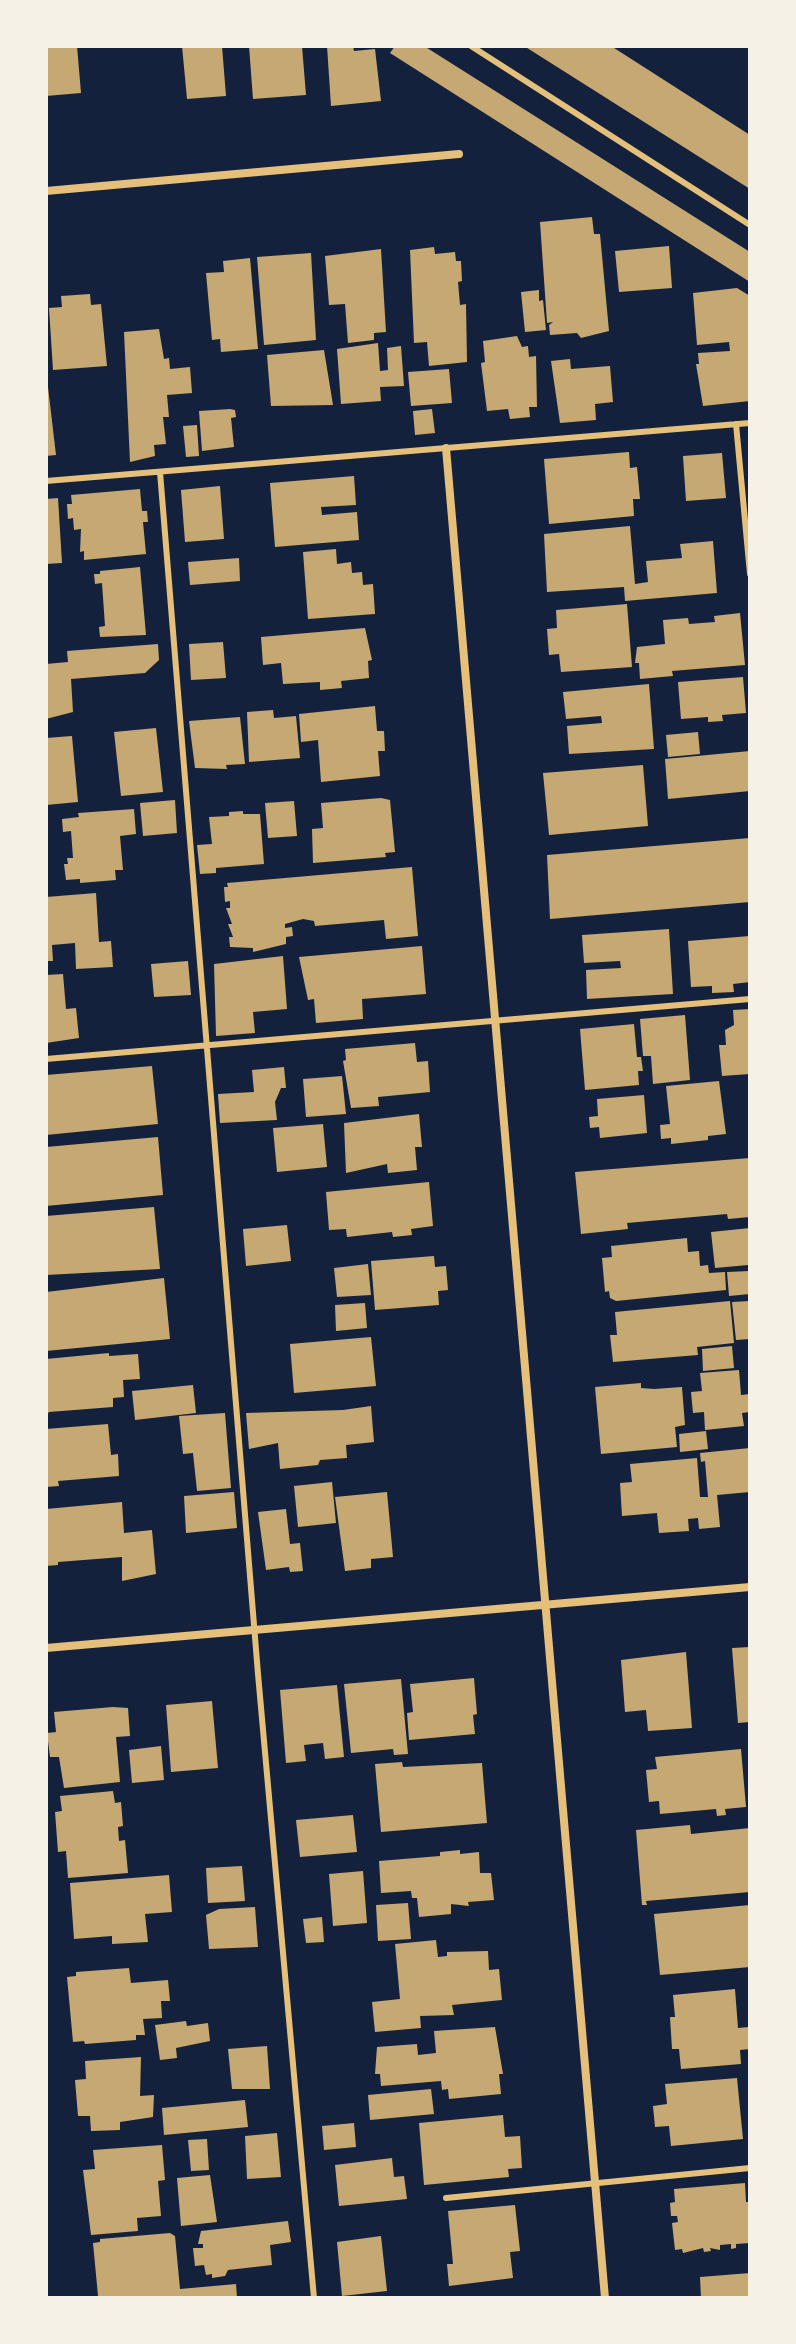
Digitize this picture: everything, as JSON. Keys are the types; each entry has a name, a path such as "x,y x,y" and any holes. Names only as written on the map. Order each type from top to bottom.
{"street":[{"path":"46,191 459,154"},
{"path":"446,448 605,2298"},
{"path":"46,1648 750,1587"}],"lane":[{"path":"471,46 750,225"},
{"path":"46,481 750,423"},
{"path":"736,424 750,574"},
{"path":"160,472 314,2298"},
{"path":"46,1059 208,1047 493,1018 750,999"},
{"path":"446,2198 750,2168"}],"building":[{"path":"46,46 77,46 81,93 46,96"},
{"path":"182,46 222,46 226,96 187,99"},
{"path":"249,46 302,46 306,95 253,99"},
{"path":"327,46 353,46 354,51 375,49 381,101 331,106"},
{"path":"395,46 424,46 750,252 750,282 390,53"},
{"path":"524,46 611,46 750,135 750,189"},
{"path":"592,217 594,234 600,234 609,331 581,338 577,333 550,335 549,325 553,322 547,323 540,222"},
{"path":"669,246 672,288 619,292 615,251"},
{"path":"434,247 435,254 455,252 456,261 461,261 462,281 458,282 460,305 466,304 467,362 429,366 427,342 414,343 410,250"},
{"path":"381,249 386,332 374,333 374,340 348,343 345,304 329,305 325,256"},
{"path":"311,253 316,340 264,345 257,257"},
{"path":"250,258 258,349 221,352 220,339 212,340 206,273 224,272 223,261"},
{"path":"737,288 750,296 750,401 703,406 696,364 699,364 698,353 730,351 729,342 697,345 693,293"},
{"path":"539,290 546,330 525,332 521,292"},
{"path":"90,294 91,305 101,304 107,366 53,370 49,308 62,307 61,296"},
{"path":"159,329 164,359 169,358 170,369 190,367 192,393 167,395 169,417 163,417 166,444 154,445 155,456 130,462 124,332"},
{"path":"517,336 522,347 528,346 529,357 536,356 537,407 529,407 530,417 510,419 508,409 487,411 481,363 485,362 483,341"},
{"path":"378,343 380,371 388,370 387,348 401,346 404,386 380,387 381,401 341,404 337,349"},
{"path":"324,350 333,405 271,406 267,355"},
{"path":"570,359 571,369 610,366 613,402 595,404 596,420 560,423 551,361"},
{"path":"449,369 452,403 411,406 408,372"},
{"path":"46,370 56,455 46,456"},
{"path":"432,409 435,433 415,435 413,411"},
{"path":"235,410 236,417 231,418 234,447 202,451 199,411"},
{"path":"197,425 199,456 186,457 183,426"},
{"path":"629,452 630,468 637,467 640,499 633,499 634,516 549,524 544,459"},
{"path":"722,453 726,498 686,501 683,456"},
{"path":"354,476 356,505 321,507 322,515 357,512 359,540 275,547 270,483"},
{"path":"220,486 224,539 185,542 181,490"},
{"path":"140,489 142,511 147,511 148,522 143,522 146,554 84,560 84,551 80,552 81,529 74,530 73,518 68,519 67,504 72,504 71,495"},
{"path":"58,498 62,563 46,564 46,499"},
{"path":"630,526 635,584 648,582 646,561 682,558 680,544 713,541 717,593 625,601 624,587 547,592 544,534"},
{"path":"336,549 337,564 351,562 352,573 362,572 363,585 373,584 375,614 308,619 303,552"},
{"path":"239,558 240,581 190,585 188,562"},
{"path":"140,567 146,635 100,637 99,627 105,626 102,583 95,584 94,574"},
{"path":"627,604 632,667 561,672 559,654 549,655 547,629 557,628 556,610"},
{"path":"740,613 745,665 672,671 673,676 640,679 639,663 635,663 637,647 665,644 663,620 688,618 689,624 715,622 714,616"},
{"path":"365,628 372,660 368,661 369,678 341,681 342,688 320,690 320,682 283,684 281,663 263,665 261,637"},
{"path":"223,642 226,678 191,680 189,644"},
{"path":"158,644 159,660 145,673 71,679 73,712 46,719 46,664 68,662 67,651"},
{"path":"743,677 746,713 722,715 723,721 708,722 708,717 681,719 678,682"},
{"path":"649,684 654,749 569,754 567,726 602,723 601,716 566,719 563,692"},
{"path":"375,706 377,731 384,731 385,751 378,751 380,776 321,782 318,740 301,742 299,714"},
{"path":"273,710 274,718 296,716 300,758 249,762 247,712"},
{"path":"240,717 245,764 226,765 227,769 195,768 189,721"},
{"path":"156,728 163,792 121,796 114,732"},
{"path":"698,732 700,754 668,757 666,735"},
{"path":"72,736 78,802 46,805 46,738"},
{"path":"750,751 750,791 668,799 665,759"},
{"path":"643,765 648,826 549,835 543,773"},
{"path":"175,800 177,833 143,836 140,803"},
{"path":"390,800 395,852 385,853 386,857 313,863 312,829 323,828 321,803"},
{"path":"294,801 297,836 268,838 265,803"},
{"path":"134,809 136,834 120,836 123,870 115,870 116,880 80,883 80,879 66,880 64,864 68,864 67,858 73,858 71,831 63,832 62,819 79,817 78,813"},
{"path":"243,811 243,814 260,814 264,864 216,868 216,873 200,874 197,845 212,844 209,817 229,816 229,812"},
{"path":"750,838 750,902 550,919 547,855"},
{"path":"412,867 418,936 386,939 384,920 315,926 314,921 303,919 285,924 285,928 292,927 293,936 286,937 286,944 253,952 253,948 230,947 229,937 233,937 226,908 230,908 230,901 225,902 224,887 228,887 227,883"},
{"path":"96,893 99,942 111,941 113,967 76,969 75,943 52,945 53,961 46,961 46,897"},
{"path":"669,929 673,994 587,999 586,970 621,968 620,961 584,963 582,935"},
{"path":"750,936 750,982 733,984 734,992 712,993 712,986 691,987 688,941"},
{"path":"422,946 426,994 362,999 363,1019 316,1023 314,999 308,1000 299,957"},
{"path":"283,956 287,1009 253,1012 255,1033 216,1036 214,964"},
{"path":"188,961 191,995 154,997 151,964"},
{"path":"63,974 66,1009 76,1008 79,1038 46,1043 46,975"},
{"path":"750,1009 750,1074 722,1076 719,1045 726,1045 725,1030 734,1025 733,1010"},
{"path":"685,1015 690,1080 653,1084 651,1056 643,1056 640,1019"},
{"path":"634,1024 637,1057 641,1057 643,1071 638,1071 639,1085 585,1090 580,1029"},
{"path":"415,1043 417,1062 428,1061 430,1092 378,1097 379,1106 351,1108 343,1061 346,1060 345,1049"},
{"path":"152,1066 158,1124 46,1135 46,1075"},
{"path":"284,1067 286,1088 281,1088 275,1102 277,1120 220,1123 218,1094 254,1092 252,1070"},
{"path":"342,1076 346,1114 306,1117 303,1079"},
{"path":"719,1081 726,1134 708,1136 708,1140 671,1144 671,1138 661,1139 660,1125 670,1124 666,1086"},
{"path":"644,1095 647,1133 600,1138 599,1127 590,1128 589,1117 598,1116 597,1099"},
{"path":"419,1114 422,1147 415,1147 417,1170 388,1173 387,1164 346,1173 344,1123"},
{"path":"323,1124 327,1167 277,1172 273,1128"},
{"path":"158,1137 163,1195 46,1206 46,1147"},
{"path":"750,1158 750,1217 728,1219 727,1214 627,1223 628,1229 581,1234 575,1172"},
{"path":"429,1182 433,1226 411,1229 412,1235 393,1237 392,1232 347,1237 346,1229 329,1230 326,1192"},
{"path":"154,1207 160,1269 46,1275 46,1216"},
{"path":"287,1225 291,1261 246,1266 243,1229"},
{"path":"750,1228 748,1265 715,1268 711,1232"},
{"path":"687,1238 688,1252 699,1251 700,1266 708,1265 709,1273 725,1272 726,1290 616,1301 610,1298 609,1291 605,1292 602,1258 612,1257 611,1246"},
{"path":"434,1256 435,1267 446,1266 448,1290 438,1291 439,1305 375,1310 371,1261"},
{"path":"368,1264 371,1295 337,1297 334,1268"},
{"path":"750,1271 750,1294 729,1296 727,1272"},
{"path":"164,1278 170,1339 46,1351 46,1292"},
{"path":"730,1301 734,1343 697,1347 698,1355 613,1362 610,1335 617,1335 615,1312"},
{"path":"750,1301 750,1339 736,1340 732,1302"},
{"path":"365,1303 367,1328 336,1331 335,1305"},
{"path":"371,1337 376,1386 294,1393 290,1344"},
{"path":"732,1346 734,1368 703,1371 702,1349"},
{"path":"109,1353 109,1356 138,1354 140,1379 123,1380 124,1397 113,1398 113,1407 49,1412 46,1416 46,1359"},
{"path":"739,1370 741,1395 750,1394 750,1412 742,1413 744,1426 705,1430 704,1412 693,1413 691,1392 702,1391 700,1373"},
{"path":"641,1383 641,1388 682,1387 685,1425 675,1427 677,1447 601,1454 595,1387"},
{"path":"193,1385 196,1413 135,1420 132,1391"},
{"path":"371,1406 374,1442 346,1445 347,1458 320,1460 318,1465 280,1469 278,1443 249,1449 246,1413 343,1410"},
{"path":"225,1413 231,1488 197,1491 193,1453 183,1454 179,1416"},
{"path":"108,1424 111,1455 118,1454 119,1476 58,1481 59,1486 46,1487 46,1429"},
{"path":"706,1431 708,1449 680,1452 679,1434"},
{"path":"750,1448 750,1492 717,1495 720,1527 699,1529 698,1518 688,1519 689,1531 659,1533 657,1513 622,1516 620,1483 632,1482 630,1464 697,1458 700,1497 708,1497 705,1461 701,1462 700,1453"},
{"path":"332,1482 336,1523 298,1527 294,1486"},
{"path":"234,1492 237,1528 186,1533 184,1496"},
{"path":"387,1492 393,1557 371,1559 371,1568 345,1571 335,1497"},
{"path":"122,1502 124,1533 152,1530 156,1574 122,1581 122,1557 58,1562 58,1565 46,1566 46,1509"},
{"path":"286,1509 290,1544 300,1543 303,1571 290,1572 289,1567 266,1570 258,1512"},
{"path":"750,1647 750,1722 738,1723 732,1648"},
{"path":"686,1652 692,1728 648,1731 646,1710 625,1712 621,1660"},
{"path":"474,1678 475,1734 409,1740 407,1713 413,1712 410,1684"},
{"path":"401,1679 408,1754 394,1755 393,1749 351,1753 344,1684"},
{"path":"337,1685 344,1757 325,1759 323,1743 304,1745 306,1761 286,1763 280,1690"},
{"path":"212,1701 218,1768 171,1772 166,1705"},
{"path":"128,1708 130,1736 116,1737 120,1782 64,1788 59,1757 50,1757 47,1733 56,1732 54,1712"},
{"path":"161,1746 164,1780 132,1783 129,1750"},
{"path":"741,1749 746,1807 725,1809 726,1815 717,1816 716,1809 660,1814 659,1801 649,1802 646,1770 657,1769 655,1757"},
{"path":"402,1762 403,1767 482,1763 487,1823 381,1832 375,1764"},
{"path":"113,1791 115,1803 121,1802 123,1826 118,1827 119,1841 125,1840 128,1873 68,1878 66,1851 58,1852 55,1812 62,1811 60,1796"},
{"path":"353,1815 357,1852 300,1857 296,1820"},
{"path":"690,1825 691,1834 750,1828 750,1892 646,1901 647,1905 642,1905 636,1830"},
{"path":"460,1850 460,1854 479,1852 480,1873 491,1873 494,1900 468,1902 469,1906 451,1904 451,1914 419,1917 417,1898 412,1898 411,1891 381,1893 379,1861 440,1856 440,1852"},
{"path":"242,1866 245,1901 208,1903 206,1868"},
{"path":"363,1871 367,1923 333,1926 329,1874"},
{"path":"169,1875 172,1912 145,1914 148,1942 112,1944 112,1936 74,1939 70,1883"},
{"path":"408,1903 411,1939 378,1941 376,1905"},
{"path":"750,1905 750,1967 660,1975 654,1914"},
{"path":"255,1907 258,1947 209,1949 206,1915 219,1909"},
{"path":"322,1917 324,1942 306,1943 303,1919"},
{"path":"436,1940 438,1957 447,1956 447,1952 488,1951 489,1970 499,1969 502,2000 452,2005 454,2015 420,2016 421,2028 375,2032 372,2002 400,1999 395,1944"},
{"path":"129,1968 131,1983 168,1980 170,2001 161,2001 162,2018 143,2019 145,2035 136,2035 136,2040 73,2042 67,1977 76,1976 76,1972"},
{"path":"735,1989 738,2028 749,2027 750,2049 740,2050 741,2064 681,2069 679,2049 672,2049 670,2017 675,2017 673,1995"},
{"path":"186,2021 187,2026 208,2023 210,2041 176,2048 177,2058 160,2060 155,2025"},
{"path":"495,2027 503,2074 499,2074 501,2094 449,2099 448,2089 442,2090 441,2081 381,2086 380,2074 375,2074 377,2047 417,2044 418,2055 436,2053 434,2031"},
{"path":"267,2046 270,2089 232,2089 228,2049"},
{"path":"141,2057 140,2096 154,2095 153,2117 120,2122 120,2130 91,2131 90,2116 78,2116 75,2080 86,2079 85,2061"},
{"path":"737,2078 743,2139 671,2146 669,2126 655,2127 653,2106 667,2104 665,2084"},
{"path":"431,2089 434,2114 370,2120 368,2095"},
{"path":"245,2100 248,2127 164,2135 162,2108"},
{"path":"503,2115 505,2137 520,2136 522,2168 508,2169 509,2177 424,2185 419,2123"},
{"path":"354,2123 356,2147 324,2150 322,2126"},
{"path":"277,2133 281,2177 247,2179 245,2136"},
{"path":"207,2139 209,2170 191,2171 188,2140"},
{"path":"162,2145 165,2180 158,2181 161,2216 137,2218 138,2231 91,2235 83,2170 95,2169 93,2150"},
{"path":"392,2158 394,2177 404,2176 407,2199 339,2206 335,2165"},
{"path":"210,2175 217,2222 181,2226 177,2178"},
{"path":"745,2183 746,2202 750,2202 750,2243 736,2244 736,2248 731,2249 731,2244 720,2245 720,2250 710,2248 711,2251 704,2252 703,2248 683,2253 682,2249 675,2250 672,2223 678,2222 677,2216 671,2216 670,2203 675,2202 674,2189"},
{"path":"515,2205 520,2251 510,2252 513,2278 449,2286 447,2264 453,2264 448,2211"},
{"path":"288,2221 291,2242 270,2245 272,2265 228,2270 225,2276 212,2278 212,2274 206,2275 204,2265 195,2266 193,2248 203,2248 203,2244 198,2244 201,2231"},
{"path":"170,2233 175,2236 180,2289 236,2284 237,2298 98,2296 93,2243 100,2242 100,2239"},
{"path":"381,2236 387,2291 342,2296 337,2242"},
{"path":"750,2273 750,2298 701,2298 700,2277"}]}
